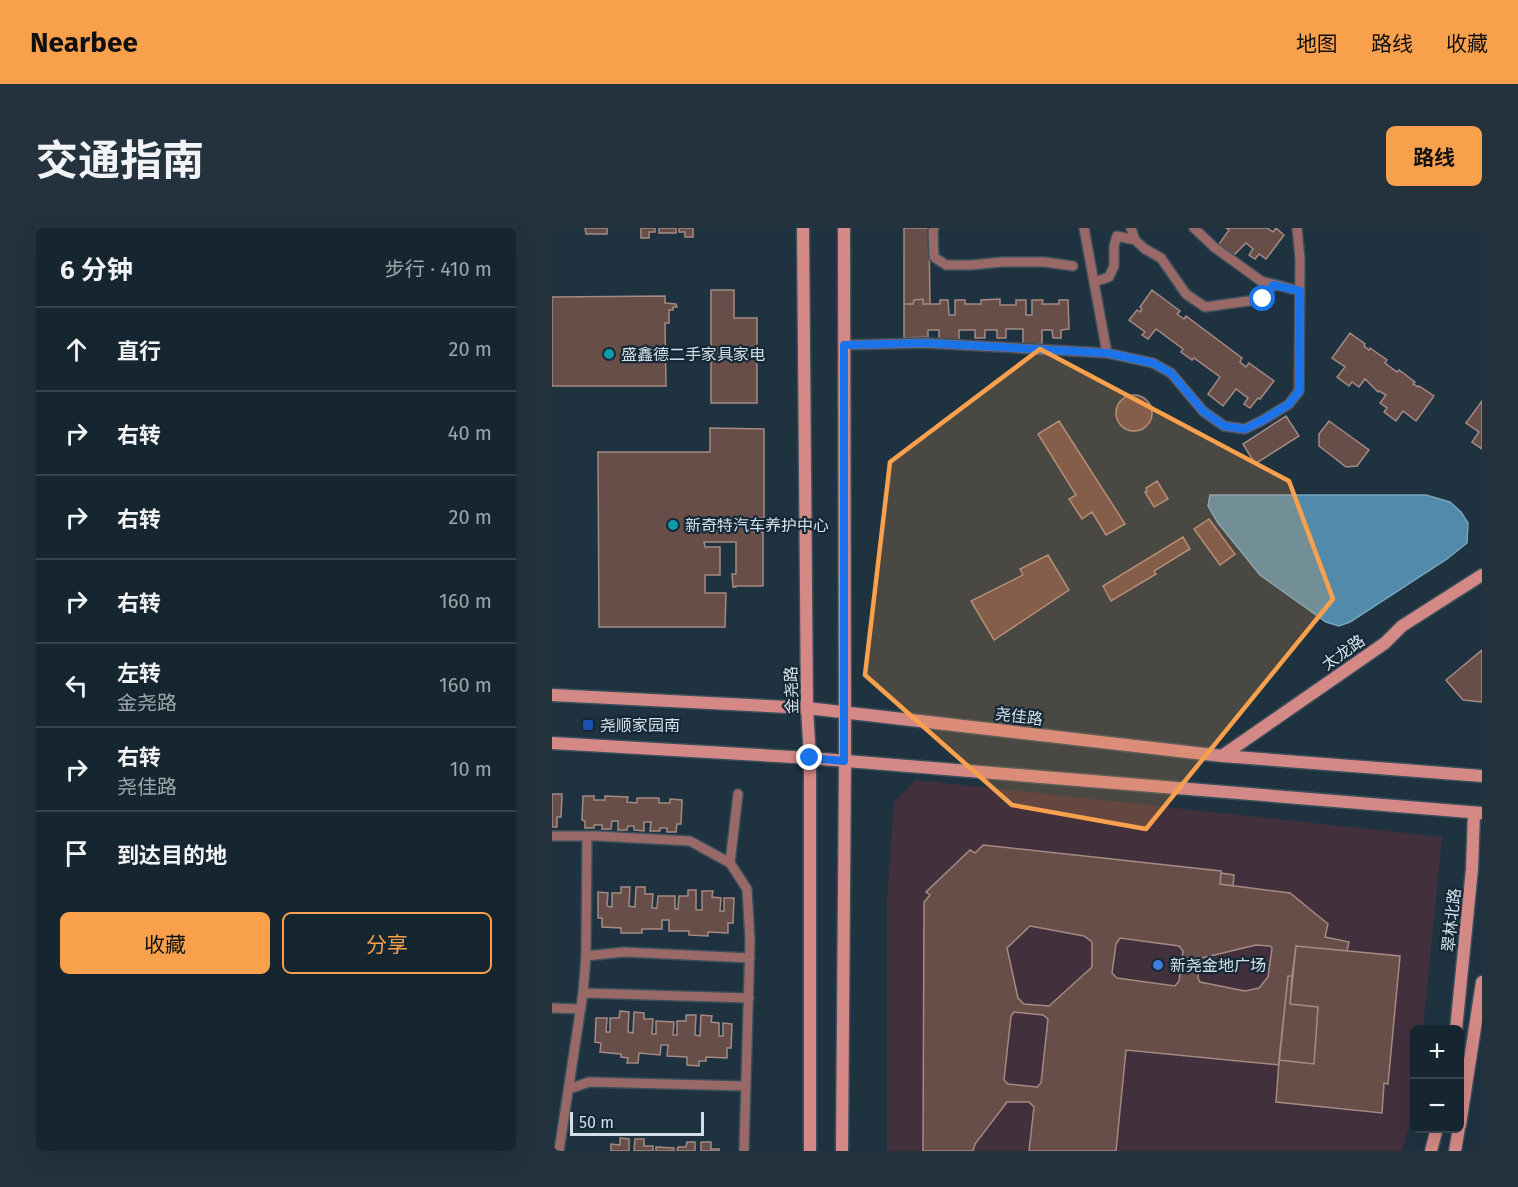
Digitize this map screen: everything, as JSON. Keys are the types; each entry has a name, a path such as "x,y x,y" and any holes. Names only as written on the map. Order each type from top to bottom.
{"main road":[{"name":"金尧路","path":"803,228 807,708 810,758 810,1151"},
{"path":"842,1151 844,228"},
{"name":"太龙路","path":"1222,756 1385,643 1401,626 1482,575"},
{"name":"尧佳路","path":"552,695 807,708 1222,756 1482,776"},
{"path":"552,743 810,758 1478,813"},
{"name":"翠林北路","path":"1456,1025 1478,813"},
{"path":"1464,1095 1482,982"},
{"path":"1431,1151 1436,1133"},
{"path":"1455,1151 1458,1133"}],"lane":[{"path":"934,228 934,257 946,265 1045,262 1073,266"},
{"path":"1084,228 1107,353"},
{"path":"1131,228 1135,240"},
{"path":"1194,228 1214,247 1261,281 1300,291"},
{"path":"844,345 925,343 1107,353 1153,363 1171,373 1203,411 1224,426 1245,429 1289,404 1299,391 1300,259 1297,228"},
{"path":"1094,282 1109,277 1114,266 1114,246 1117,236 1135,240 1161,258 1186,294 1205,307 1263,299 1273,285"},
{"path":"730,863 738,794"},
{"path":"552,836 690,841 730,863 747,889 750,958 744,1151"},
{"path":"559,1151 556,1138 569,1089 583,993 586,956 587,836"},
{"path":"586,956 624,952 750,958"},
{"path":"583,993 749,998"},
{"path":"552,1008 581,1009"},
{"path":"569,1089 590,1082 746,1086"}],"highlighted area":[{"path":"1040,349 1289,481 1333,599 1146,829 1012,805 865,675 890,462"}],"shaded area":[{"name":"新尧金地广场","path":"916,780 1442,837 1423,1025 1410,1025 1410,1122 1402,1151 887,1151 887,901 894,802"}],"water":[{"path":"1210,495 1426,495 1450,502 1461,512 1468,523 1467,543 1447,559 1350,622 1339,626 1326,622 1260,575 1218,523 1208,506"}],"building":[{"path":"585,228 607,228 607,234 586,234"},
{"path":"641,228 655,228 655,232 649,232 649,238 641,238"},
{"path":"659,228 676,228 676,233 659,233"},
{"path":"679,228 693,228 693,237 685,237 685,232 679,232"},
{"path":"904,228 929,228 930,304 923,304 923,299 914,300 913,304 904,304"},
{"path":"1226,228 1267,228 1273,232 1276,228 1284,235 1266,259 1259,254 1255,259 1249,255 1253,249 1246,243 1234,255 1219,244 1229,230"},
{"path":"711,290 734,290 734,318 757,318 757,403 711,403"},
{"path":"1152,290 1180,311 1177,314 1184,319 1186,316 1242,358 1240,362 1246,367 1249,363 1274,381 1260,399 1258,398 1250,408 1244,404 1248,398 1236,389 1223,406 1208,394 1220,377 1194,358 1192,360 1181,352 1183,349 1156,329 1148,339 1142,335 1145,332 1129,320 1137,310 1140,312 1142,309 1140,307"},
{"name":"盛鑫德二手家具家电","path":"665,296 665,303 676,304 677,307 669,310 669,323 665,323 666,386 552,386 552,297"},
{"path":"923,299 923,304 940,304 940,300 948,300 949,315 955,315 955,300 965,300 965,304 981,304 981,300 1000,299 1000,305 1016,305 1016,300 1026,300 1026,315 1032,315 1032,300 1043,300 1042,304 1059,304 1059,300 1068,300 1069,329 1061,330 1061,338 1053,338 1052,330 1042,330 1042,344 1023,344 1023,329 1006,329 1006,338 997,338 997,330 985,330 985,338 975,338 975,330 959,330 959,340 939,340 939,330 928,330 928,337 904,338 904,304 913,304 914,300"},
{"path":"1350,333 1365,344 1364,346 1369,350 1370,348 1387,360 1385,363 1415,382 1413,384 1434,396 1416,421 1403,411 1396,421 1384,412 1387,408 1380,403 1386,395 1378,392 1365,379 1359,387 1352,382 1349,386 1337,377 1345,367 1332,358"},
{"path":"1134,395 1147,400 1152,413 1147,426 1134,431 1121,426 1116,413 1121,400"},
{"path":"1482,401 1482,449 1472,442 1479,432 1466,423"},
{"path":"1286,416 1299,436 1255,464 1243,444"},
{"path":"1059,421 1125,524 1106,535 1092,512 1082,519 1069,499 1076,495 1038,434"},
{"path":"1329,421 1369,450 1357,466 1346,467 1319,446 1319,434"},
{"name":"新奇特汽车养护中心","path":"710,428 764,429 764,518 748,518 748,531 763,532 763,586 733,587 732,574 736,574 736,542 704,542 705,547 720,547 720,575 705,575 705,593 726,593 725,627 599,627 598,452 710,452"},
{"path":"1157,481 1168,499 1154,507 1145,492 1146,488"},
{"path":"1209,519 1235,554 1220,565 1194,529"},
{"path":"1183,537 1190,549 1154,571 1156,574 1111,601 1103,586"},
{"path":"1048,555 1069,590 994,640 971,601 1023,575 1020,569"},
{"path":"1482,650 1482,702 1463,700 1446,680"},
{"path":"552,794 562,794 561,817 557,817 557,827 552,827"},
{"path":"583,796 594,796 594,800 605,800 605,796 628,797 627,802 637,803 637,798 659,798 659,803 670,803 670,799 682,800 681,824 677,824 676,832 667,832 667,828 650,831 651,822 644,822 644,831 634,830 634,826 628,826 627,830 618,830 618,821 612,821 611,829 602,829 602,825 585,828 585,821 582,820"},
{"path":"983,845 1221,871 1220,884 1290,893 1328,924 1325,937 1349,942 1347,951 1296,946 1292,976 1288,976 1279,1065 1126,1050 1116,1151 1029,1151 1034,1107 1029,1102 1007,1102 975,1144 973,1151 923,1151 924,902 930,895 926,892 970,850 975,853","holes":["1030,926 1084,936 1092,942 1092,967 1049,1006 1024,1004 1018,998 1007,948","1120,938 1179,946 1183,951 1179,981 1175,986 1117,978 1112,973 1116,944","1256,945 1272,948 1268,977 1259,988 1245,991 1200,982 1198,978 1199,961 1202,958","1014,1012 1043,1015 1048,1019 1041,1083 1037,1087 1008,1084 1004,1080 1011,1016"]},
{"path":"1221,873 1234,875 1233,886 1220,884"},
{"path":"621,887 630,887 629,906 635,907 636,887 645,887 645,894 653,894 652,908 657,908 658,896 675,896 675,909 678,909 679,896 688,896 688,890 696,890 696,910 702,910 702,891 713,891 712,897 721,898 720,911 724,911 724,898 734,898 733,923 728,923 728,933 708,932 708,936 689,935 689,931 669,931 669,920 662,920 662,929 642,929 642,933 621,933 621,928 602,927 602,918 598,918 598,892 608,893 607,906 612,907 612,893 621,893"},
{"path":"1296,946 1400,956 1388,1084 1384,1083 1382,1113 1276,1102 1279,1060 1314,1064 1318,1007 1290,1004"},
{"path":"1288,976 1292,976 1290,1004 1318,1007 1314,1064 1279,1060"},
{"path":"620,1011 629,1012 628,1032 633,1033 634,1012 644,1013 644,1019 653,1019 652,1034 656,1034 656,1021 674,1022 673,1035 677,1035 677,1021 686,1021 686,1015 696,1015 695,1035 700,1036 701,1015 712,1016 711,1022 719,1023 719,1036 723,1036 723,1023 732,1024 731,1048 727,1048 727,1058 706,1057 706,1061 699,1061 699,1066 687,1065 687,1057 667,1056 668,1045 661,1045 660,1055 639,1053 638,1063 627,1063 628,1058 621,1057 621,1054 600,1052 601,1043 595,1042 596,1018 607,1018 606,1032 610,1032 610,1018 619,1018"},
{"path":"620,1138 629,1139 629,1151 611,1151 611,1144 620,1145"},
{"path":"635,1139 644,1139 644,1146 653,1146 653,1151 634,1151"},
{"path":"687,1142 695,1142 695,1151 677,1151 678,1147 686,1147"},
{"path":"701,1142 711,1142 711,1149 719,1149 719,1151 701,1151"},
{"path":"656,1147 674,1148 674,1151 656,1151"}],"place":[{"name":"盛鑫德二手家具家电","path":"609,354"},
{"name":"新奇特汽车养护中心","path":"673,525"},
{"name":"尧顺家园南","path":"588,725"},
{"name":"新尧金地广场","path":"1158,965"}],"route":[{"path":"810,758 844,761 844,345 925,343 1107,353 1153,363 1171,373 1203,411 1224,426 1245,429 1289,404 1299,391 1300,291 1273,285 1263,299"}]}
